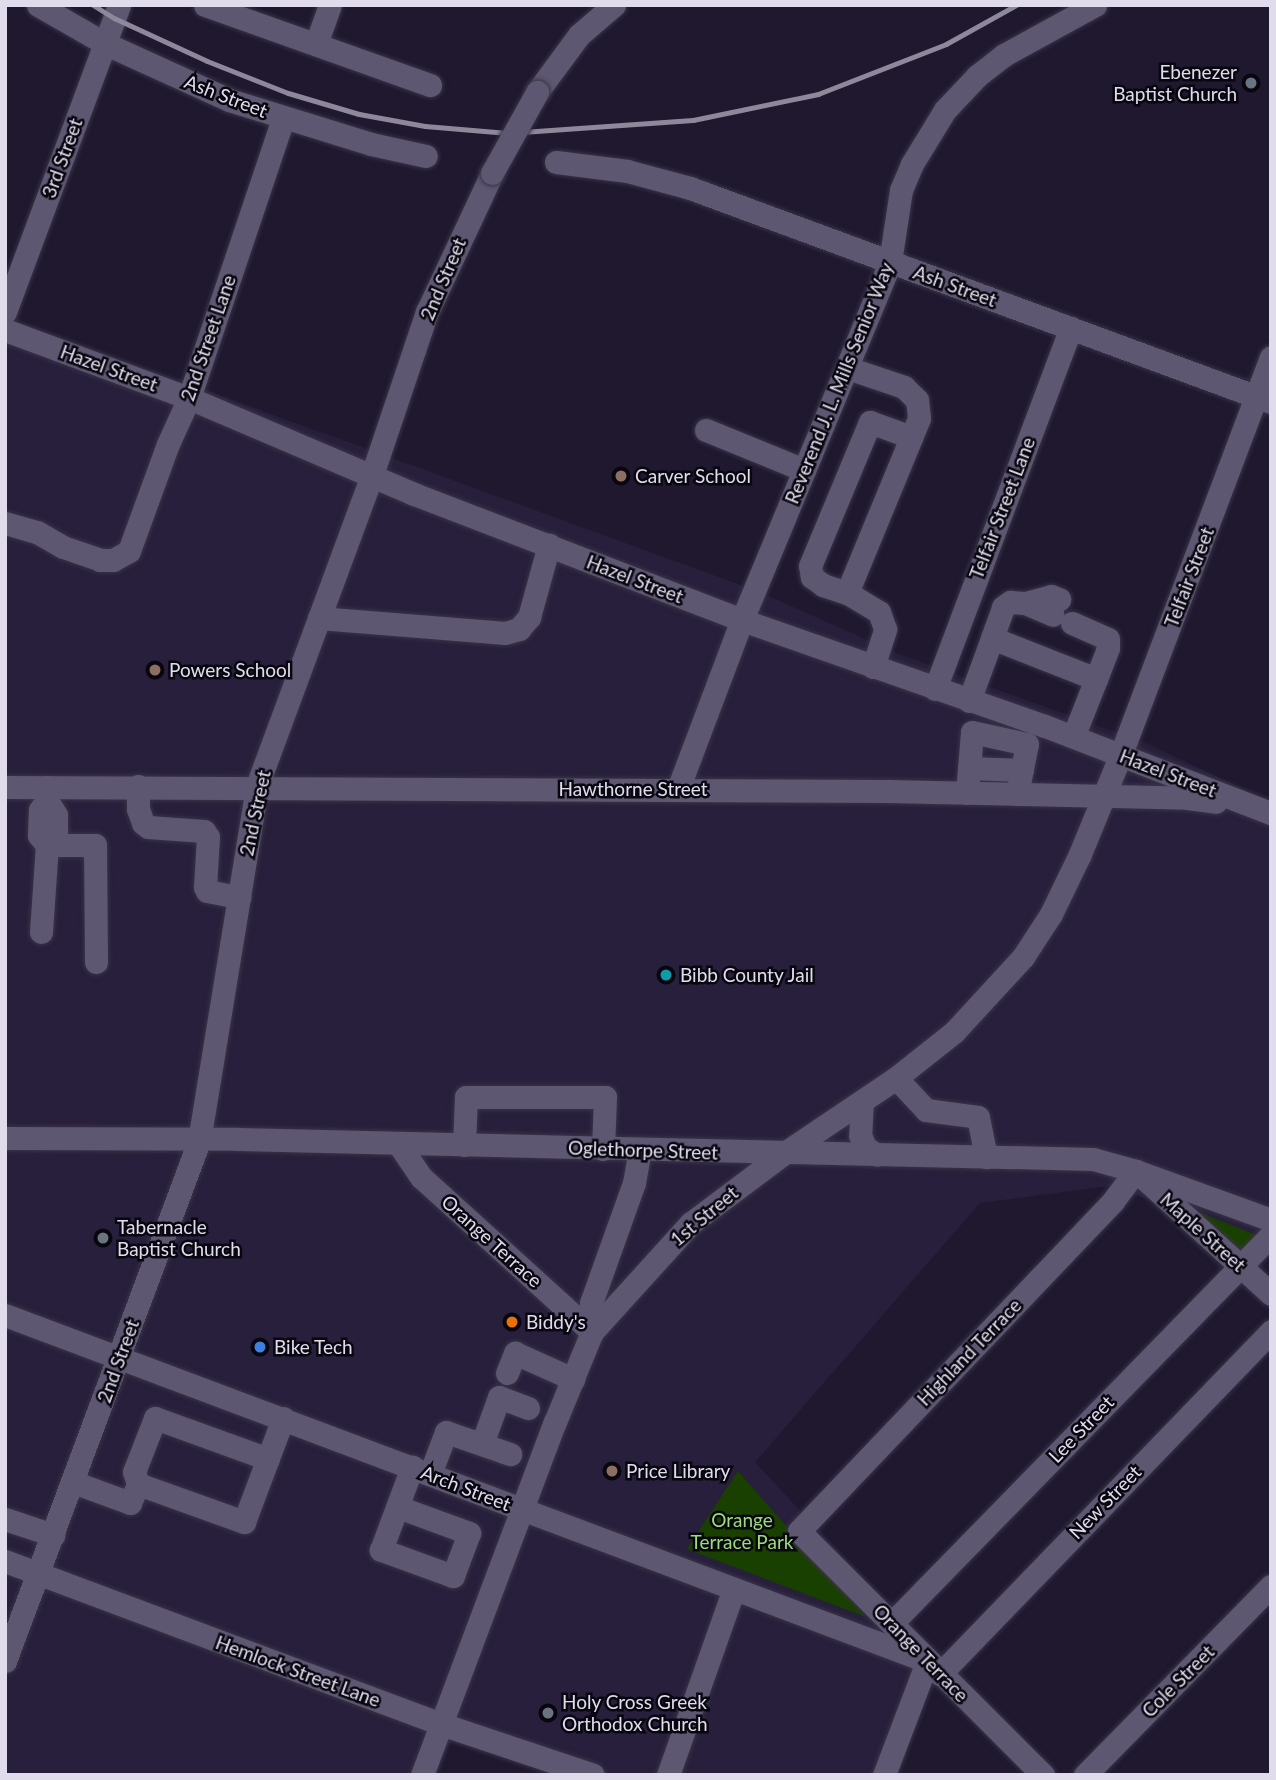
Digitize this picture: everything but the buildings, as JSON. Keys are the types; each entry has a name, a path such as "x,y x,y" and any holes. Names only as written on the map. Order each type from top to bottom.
{"street":[{"name":"Ash Street","path":"38,5 104,43 229,100 283,118 426,156"},
{"name":"3rd Street","path":"5,312 119,5"},
{"path":"205,5 430,85"},
{"path":"316,44 330,5"},
{"name":"Reverend J. L. Mills Senior Way","path":"678,789 742,620 890,262 901,190 926,139 945,110 977,76 1004,55 1095,5"},
{"name":"2nd Street","path":"5,1661 199,1141 257,786 372,475 427,312 492,173 537,92 562,55 602,9"},
{"name":"2nd Street Lane","path":"5,523 37,532 63,547 100,560 113,560 124,555 135,539 168,444 189,398 283,118"},
{"name":"Ash Street","path":"556,162 627,171 690,188 866,250 890,262 1263,399"},
{"name":"Telfair Street Lane","path":"934,689 1071,328"},
{"name":"Hazel Street","path":"5,330 189,398 372,475 742,620 1034,722 1265,811"},
{"name":"Telfair Street","path":"1104,796 1263,399 1271,357"},
{"path":"847,593 919,418 917,400 904,387 848,368"},
{"path":"873,667 885,629 879,612 847,593 823,585 812,577 810,566 870,422 911,438"},
{"path":"706,430 804,470"},
{"path":"319,618 505,633 519,629 529,617 549,545"},
{"path":"969,701 1003,607 1010,602 1025,603 1068,614 1108,639 1108,648 1073,737"},
{"path":"992,638 1096,679"},
{"path":"1017,794 1034,722"},
{"path":"967,793 972,732 1027,744"},
{"path":"969,768 1022,770"},
{"path":"138,786 138,809 143,823 148,827 204,831 208,837 207,891 239,897"},
{"name":"Hawthorne Street","path":"5,787 47,793 138,786 257,786 1188,797 1265,811"},
{"path":"41,932 47,845 39,835 40,810 47,793"},
{"name":"1st Street","path":"422,1775 592,1332 691,1223 783,1154 896,1078 954,1032 1023,957 1051,914 1104,796"},
{"path":"47,845 95,845 96,962"},
{"path":"896,1078 926,1110 978,1117 986,1157"},
{"path":"464,1145 466,1097 605,1097 603,1149"},
{"path":"862,1101 860,1135 865,1147 877,1155"},
{"name":"Oglethorpe Street","path":"5,1138 199,1141 238,1139 783,1154 1093,1159 1136,1171 1271,1220"},
{"name":"Orange Terrace","path":"398,1143 421,1177 592,1332"},
{"path":"592,1332 592,1303 634,1183 640,1150"},
{"name":"Maple Street","path":"1136,1171 1271,1294"},
{"name":"Highland Terrace","path":"799,1531 1113,1201 1136,1171"},
{"name":"Lee Street","path":"892,1623 1271,1235"},
{"name":"Arch Street","path":"5,1315 734,1589 934,1668"},
{"name":"New Street","path":"884,1775 934,1668 1271,1331"},
{"path":"482,1444 515,1353 573,1379"},
{"path":"502,1387 528,1408"},
{"path":"73,1482 130,1503 138,1484 134,1472 155,1418 268,1459"},
{"path":"138,1484 244,1522 283,1418"},
{"path":"398,1507 446,1432 510,1454"},
{"path":"5,1519 53,1535"},
{"name":"Orange Terrace","path":"799,1531 1043,1775"},
{"name":"Hemlock Street Lane","path":"5,1561 441,1724 593,1775"},
{"name":"Cole Street","path":"1085,1775 1271,1586"},
{"path":"668,1775 734,1589"}],"shaded area":[{"path":"5,317 760,592 899,654 1146,743 1271,802 1271,1242 1110,1186 980,1203 755,1462 860,1576 942,1656 897,1775 565,1775 451,1738 437,1775 5,1775"}],"green space":[{"path":"1181,1205 1264,1238 1240,1261"},
{"name":"Orange Terrace Park","path":"738,1471 866,1617 687,1549"}],"railway":[{"path":"93,5 114,18 207,61 288,93 359,114 425,126 508,133 693,120 818,94 946,44 1016,5"}],"place":[{"name":"Ebenezer Baptist Church","path":"1251,83"},
{"name":"Carver School","path":"621,476"},
{"name":"Powers School","path":"155,670"},
{"name":"Bibb County Jail","path":"666,975"},
{"name":"Tabernacle Baptist Church","path":"103,1238"},
{"name":"Biddy's","path":"512,1322"},
{"name":"Bike Tech","path":"260,1347"},
{"name":"Price Library","path":"612,1471"},
{"name":"Holy Cross Greek Orthodox Church","path":"548,1713"}]}
